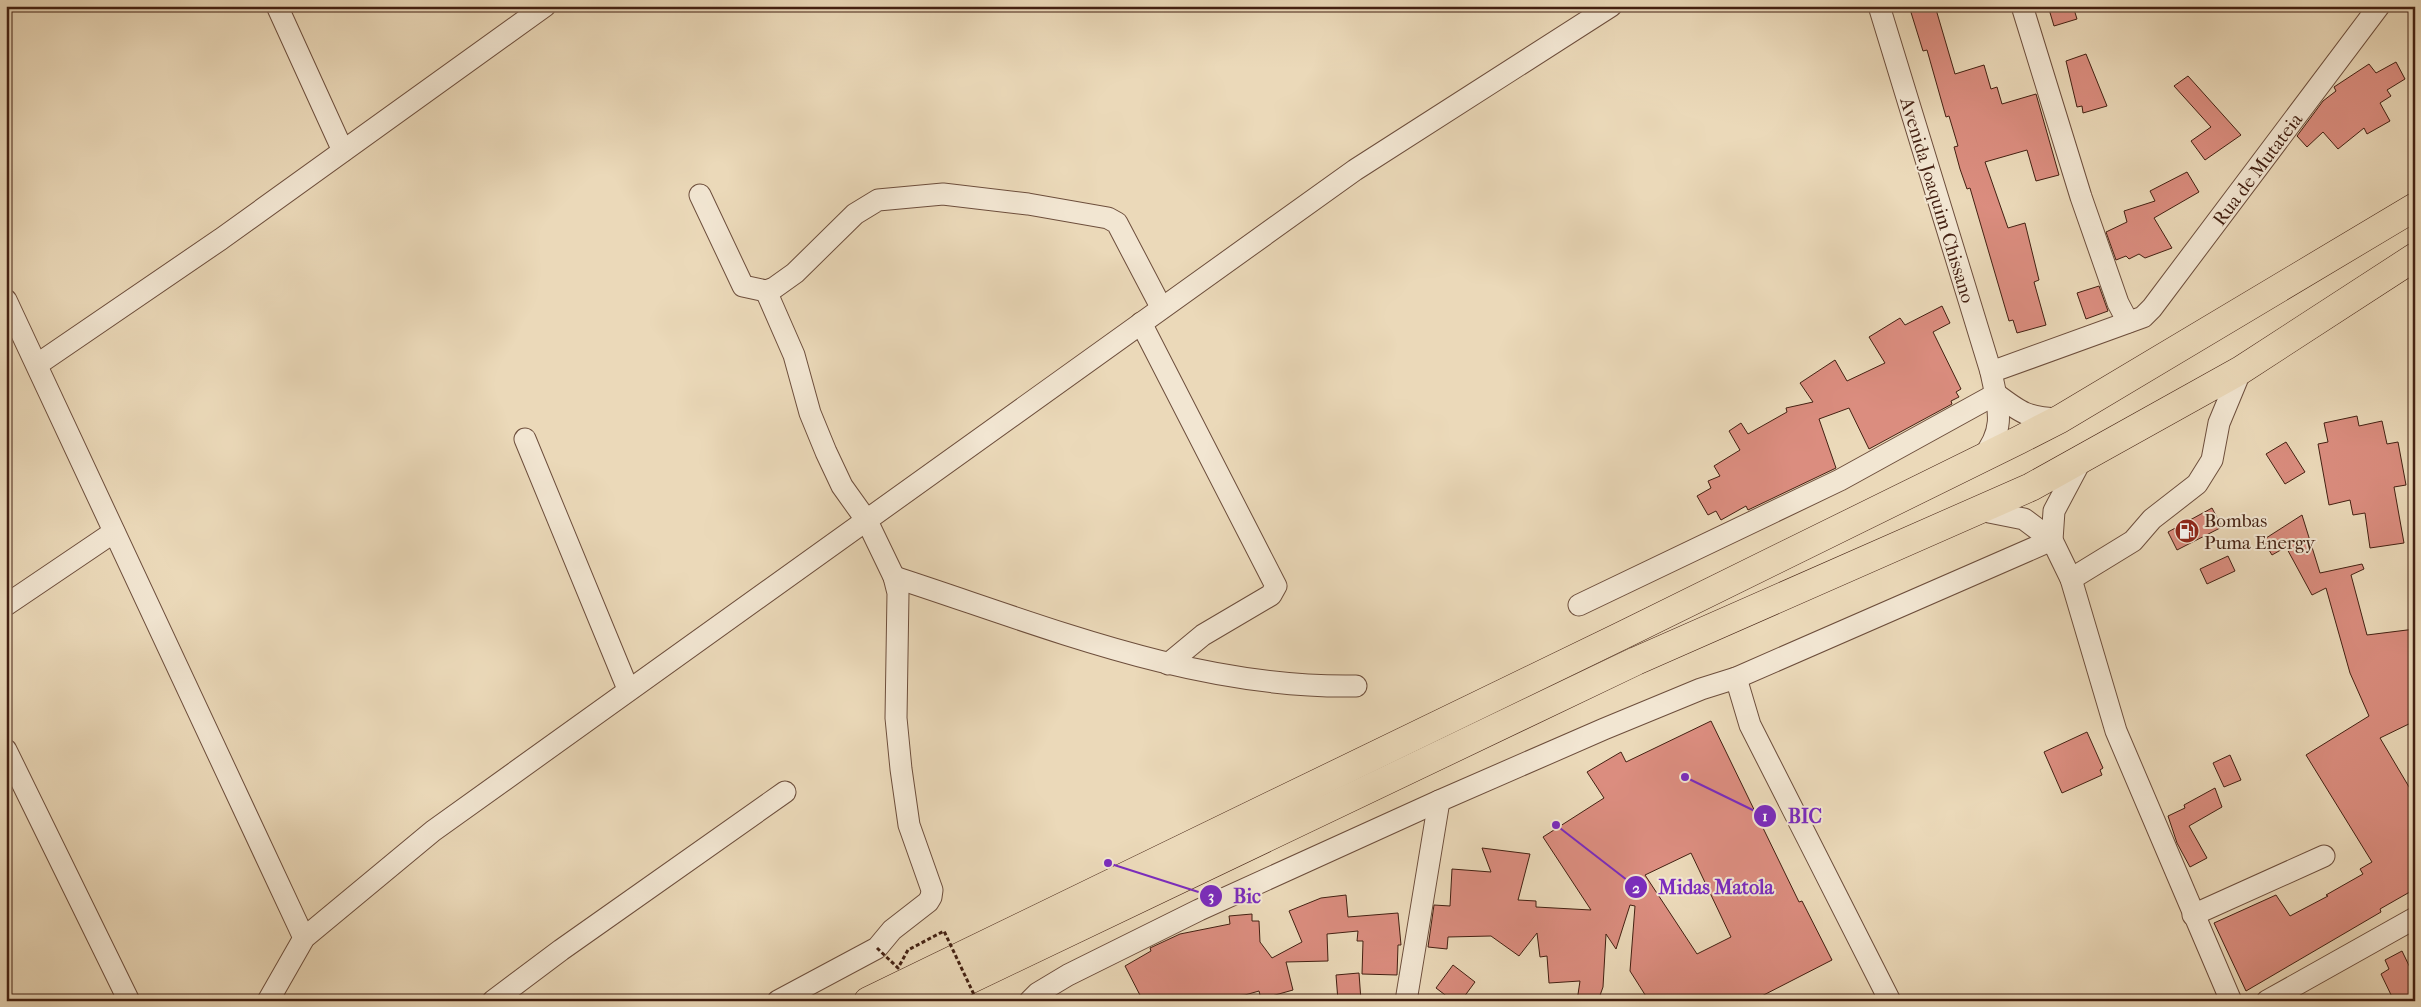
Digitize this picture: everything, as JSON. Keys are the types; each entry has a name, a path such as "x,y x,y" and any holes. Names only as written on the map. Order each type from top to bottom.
{"highway":[{"path":"868,1001 1621,636 2060,419 2415,207"},
{"path":"925,1001 1636,661 2031,487 2240,370 2415,257"}],"street":[{"path":"277,6 343,151"},
{"path":"38,364 221,238 545,6"},
{"path":"268,1001 304,938 432,831 628,689 867,521 1161,307 1355,170 1611,6"},
{"name":"Avenida Joaquim Chissano","path":"1879,6 1991,372 1996,394 1999,425 1994,444 1982,458"},
{"path":"2022,6 2081,197 2118,303 2128,322"},
{"name":"Rua de Mutateia","path":"1991,372 2143,317 2152,308 2379,6"},
{"path":"700,195 743,286 766,291 795,273 855,214 878,200 943,194 1028,204 1108,218 1117,223 1161,307"},
{"path":"766,291 794,355 810,413 826,452 842,486 867,521 894,577 898,593 896,718 901,769 909,825 932,890 928,902 892,930 877,948 778,1001"},
{"path":"7,302 38,364 114,532 304,938"},
{"path":"1141,323 1276,586 1271,595 1203,634 1168,664"},
{"path":"2070,579 2132,541 2152,519 2197,484 2212,460 2219,423 2240,370"},
{"path":"1579,605 1840,480 1996,394 2019,412 2036,418 2060,419"},
{"path":"525,439 628,689"},
{"path":"2052,540 2054,511 2081,460"},
{"path":"1979,510 2024,519 2052,540 2070,579 2116,731 2231,1001"},
{"path":"6,604 114,532"},
{"path":"1030,1001 1038,993 1068,975 1199,910 1439,801 1700,689 1736,678 2052,540"},
{"path":"894,577 1098,646 1168,664 1266,681 1318,687 1356,686"},
{"path":"1736,678 1750,725 1890,1001"},
{"path":"6,750 129,1001"},
{"path":"493,1001 561,950 785,792"},
{"path":"1406,1001 1439,801"},
{"path":"2193,914 2324,856"},
{"path":"2267,1001 2415,918"}],"path":[{"path":"877,948 898,968 908,950 944,931 977,1001"}],"building":[{"path":"1909,6 1935,6 1955,74 1984,65 1991,89 1997,87 2002,104 2036,94 2059,175 2036,181 2027,150 1985,162 2008,228 2025,223 2039,280 2034,282 2046,325 2017,333 2013,320 2009,321 1970,188 1967,189 1960,169 1954,147 1958,146 1949,116 1946,117 1927,50 1923,51"},
{"path":"2048,6 2073,6 2077,19 2054,26"},
{"path":"2086,54 2107,106 2083,113 2082,106 2077,107 2066,61"},
{"path":"2396,62 2405,79 2387,90 2391,96 2380,103 2390,121 2367,134 2364,128 2338,149 2323,132 2307,147 2297,136 2323,101 2336,91 2334,87 2369,64 2376,73"},
{"path":"2188,76 2241,135 2205,160 2191,141 2211,127 2174,86"},
{"path":"2187,172 2199,192 2154,218 2172,248 2145,258 2139,254 2129,259 2126,256 2116,260 2106,232 2127,222 2124,211 2155,201 2150,191"},
{"path":"2099,286 2108,311 2086,319 2077,293"},
{"path":"1942,306 1950,323 1933,332 1961,389 1956,392 1959,397 1951,401 1952,404 1869,449 1849,408 1819,419 1836,468 1748,510 1746,506 1721,520 1716,511 1708,515 1697,496 1711,488 1708,481 1720,476 1714,466 1740,450 1729,431 1741,423 1748,434 1787,412 1786,408 1813,402 1800,383 1835,360 1847,381 1885,363 1869,337 1900,318 1905,325"},
{"path":"2357,416 2359,426 2382,421 2387,444 2398,442 2406,485 2394,487 2404,543 2370,548 2365,513 2353,515 2350,500 2329,505 2318,444 2328,442 2324,423"},
{"path":"2286,442 2305,472 2285,484 2266,454"},
{"path":"2212,508 2222,527 2177,550 2168,532"},
{"path":"2302,515 2320,573 2362,564 2364,569 2351,575 2367,635 2415,629 2415,721 2380,738 2415,797 2415,889 2380,909 2381,912 2246,991 2214,923 2276,895 2290,916 2328,896 2326,895 2363,874 2360,869 2372,862 2306,755 2369,716 2350,673 2326,588 2312,595 2286,547 2272,555 2263,540"},
{"path":"2228,556 2235,571 2207,584 2200,569"},
{"path":"1711,721 1799,902 1802,901 1832,960 1752,1001 1649,1001 1630,971 1635,906 1630,905 1616,949 1606,934 1603,987 1598,1001 1577,1001 1580,981 1549,983 1547,956 1540,957 1537,933 1519,956 1491,936 1448,937 1447,949 1428,947 1434,905 1450,906 1452,869 1491,872 1482,848 1530,854 1518,900 1536,901 1536,907 1591,910 1543,837 1604,798 1587,772 1621,752 1626,762","holes":["1691,853 1731,937 1697,954 1645,875"]},
{"path":"2087,732 2103,768 2100,770 2102,775 2062,793 2044,752"},
{"path":"2230,755 2241,780 2224,787 2213,763"},
{"path":"2215,788 2222,807 2189,826 2207,858 2190,867 2177,843 2168,816 2185,808 2184,805"},
{"path":"1346,895 1348,917 1398,913 1401,945 1398,945 1397,975 1362,974 1363,941 1357,941 1358,931 1327,934 1328,961 1286,962 1293,990 1261,999 1259,991 1245,995 1176,1001 1143,1001 1125,966 1151,951 1150,948 1180,934 1230,924 1229,916 1252,914 1252,921 1259,921 1260,942 1272,958 1302,942 1289,911 1321,898"},
{"path":"2402,951 2415,978 2415,1001 2394,1001 2381,974 2389,969 2385,960"},
{"path":"1453,965 1475,982 1461,1001 1453,1001 1436,988"},
{"path":"1359,973 1361,1001 1338,1001 1336,975"}],"place":[{"name":"Bombas Puma Energy","path":"2187,531"},
{"name":"BIC","path":"1685,777"},
{"name":"Midas Matola","path":"1556,825"},
{"name":"Bic","path":"1108,863"}]}
